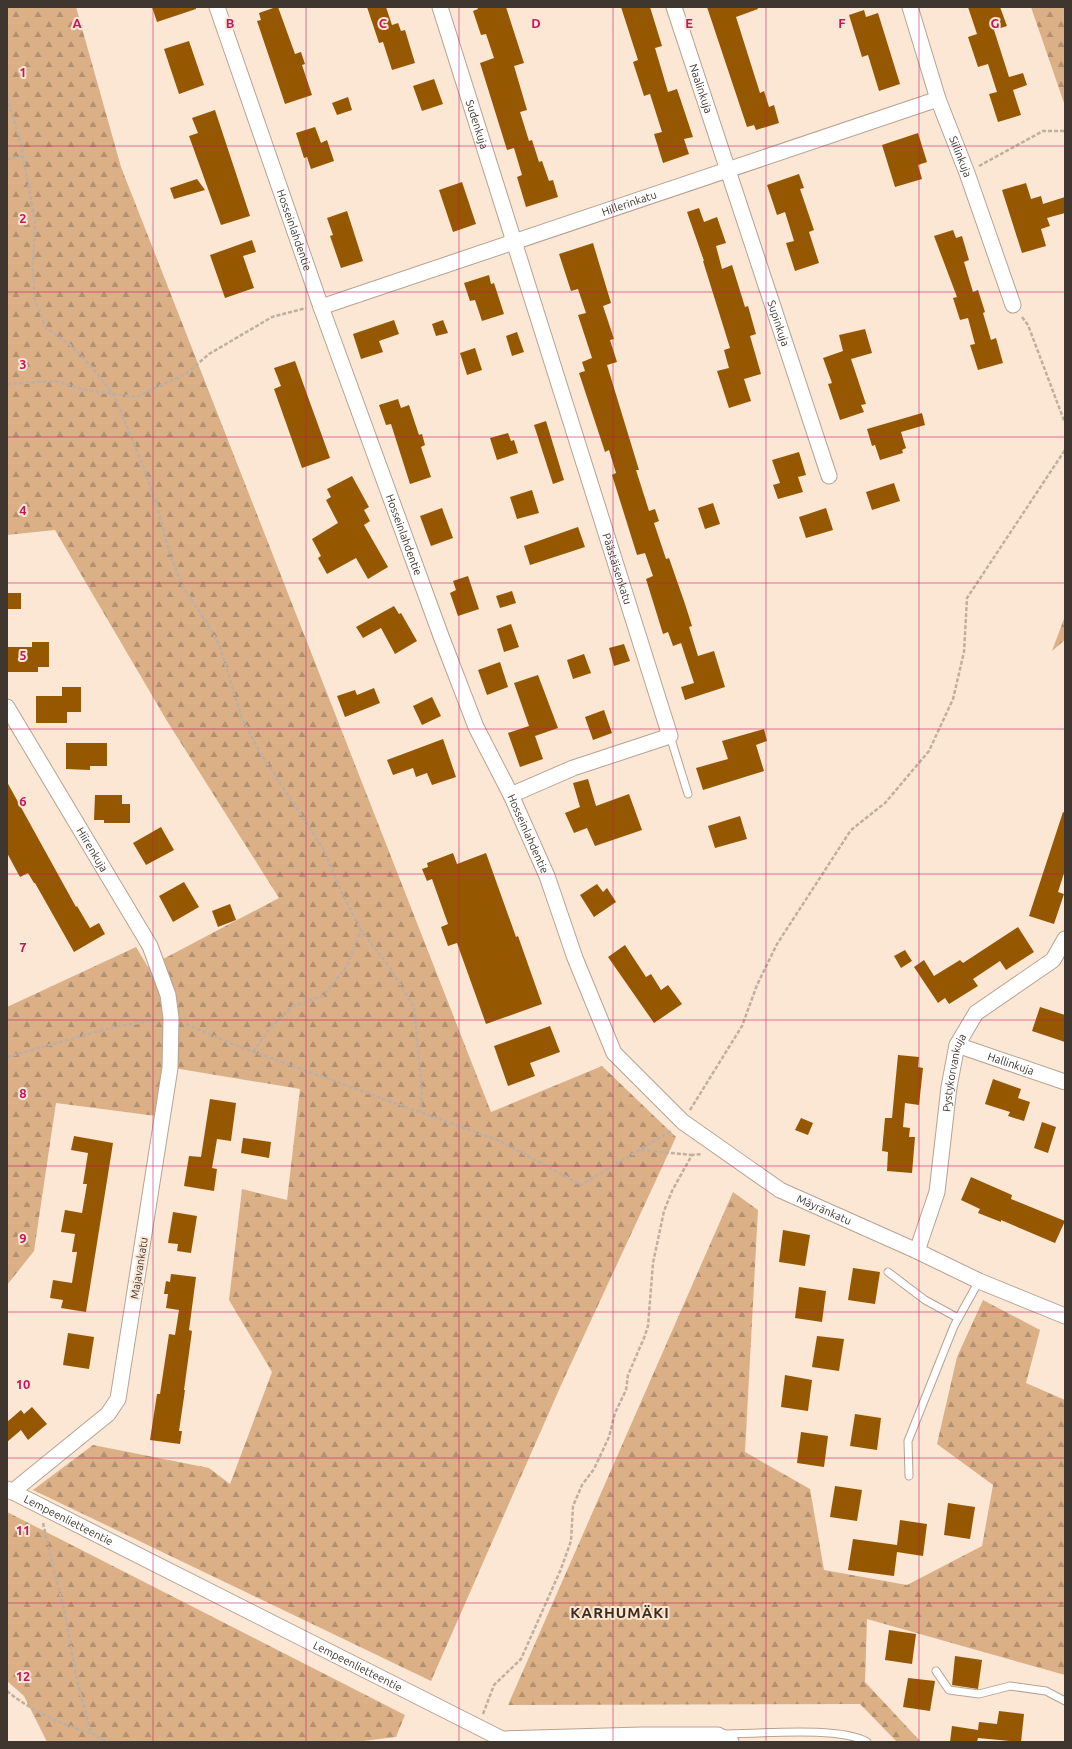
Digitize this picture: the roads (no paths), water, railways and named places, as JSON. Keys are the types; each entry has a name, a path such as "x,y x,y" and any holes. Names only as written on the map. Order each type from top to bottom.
{"street":[{"name":"Hosseinlahdentie","path":"217,7 321,307 440,636 476,727 511,795 547,876 575,958 614,1053"},
{"name":"Sudenkuja","path":"440,7 514,241"},
{"name":"Naalinkuja","path":"674,7 727,171"},
{"name":"Siilinkuja","path":"910,7 938,99 967,173 1013,305"},
{"name":"Hillerinkatu","path":"321,307 938,99"},
{"name":"Supinkuja","path":"727,171 829,476"},
{"name":"Päästäisenkatu","path":"514,241 670,736"},
{"name":"Hiirenkuja","path":"7,707 150,946 168,996"},
{"path":"511,795 573,768 670,736"},
{"name":"Pystykorvankuja","path":"917,1251 937,1192 949,1087 957,1045 976,1013 1053,960 1065,939"},
{"name":"Majavankatu","path":"10,1491 108,1414 118,1399 170,1068 171,1018 168,996"},
{"name":"Hallinkuja","path":"957,1045 1065,1082"},
{"name":"Mäyränkatu","path":"614,1053 683,1122 780,1190 979,1280 1065,1316"},
{"name":"Lempeenlietteentie","path":"10,1491 479,1727 499,1740 592,1739 642,1735 724,1738"}],"lane":[{"path":"670,736 688,794"},
{"path":"888,1272 925,1300 958,1318"},
{"path":"909,1476 908,1441 958,1318 979,1280"},
{"path":"936,1671 949,1690 979,1694 1010,1686 1046,1691 1065,1701"},
{"path":"724,1738 832,1734 859,1737 867,1742"}],"district":[{"name":"KARHUMÄKI","path":"620,1612"}]}
